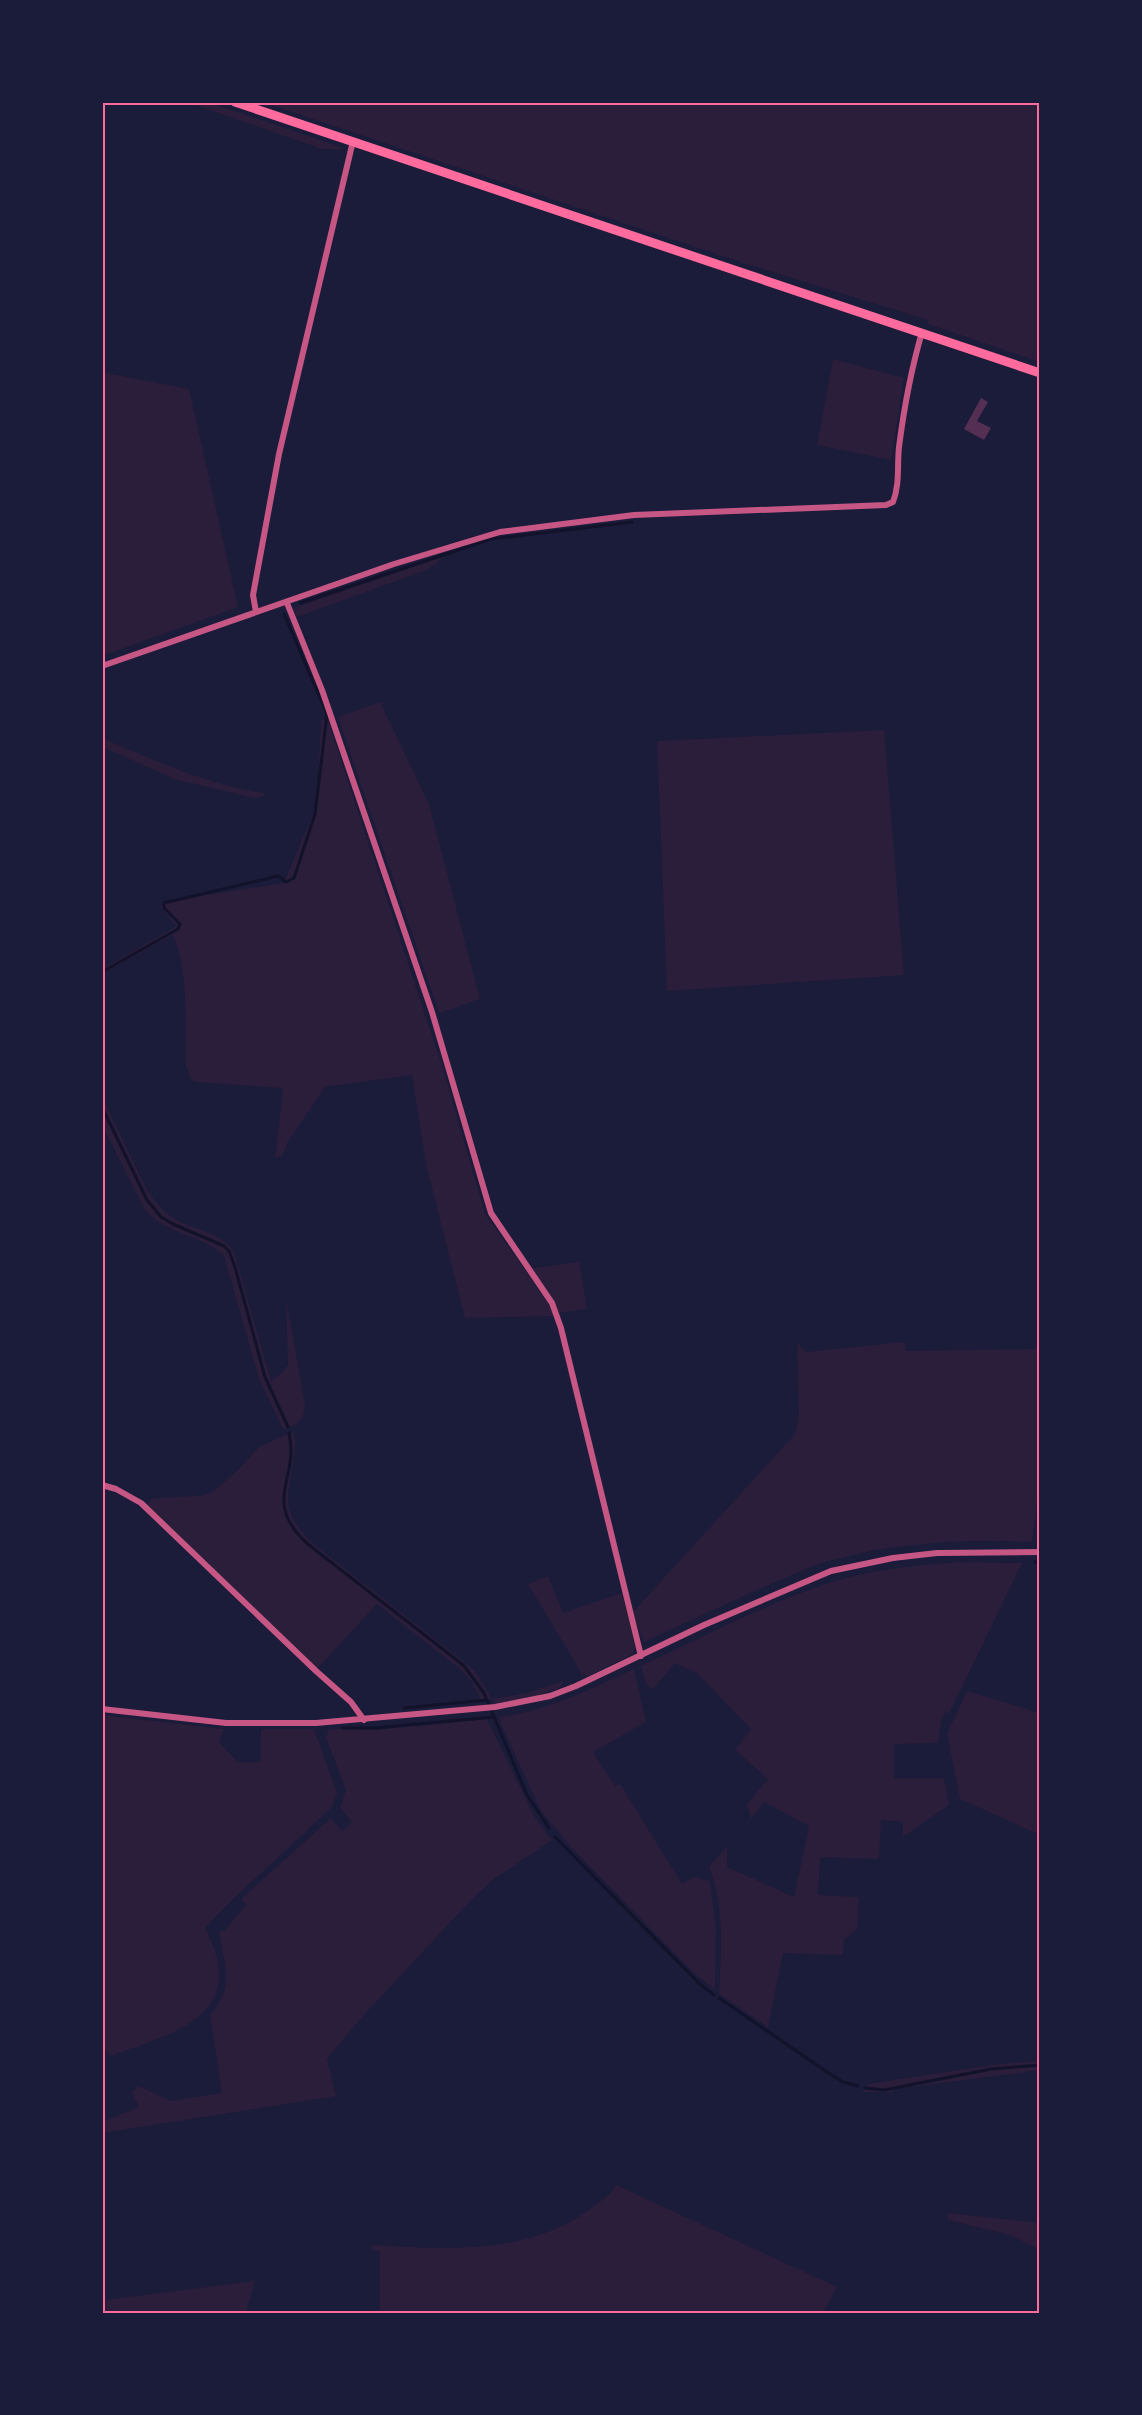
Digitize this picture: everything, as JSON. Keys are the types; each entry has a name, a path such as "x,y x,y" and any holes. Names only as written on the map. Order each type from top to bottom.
{"main road":[{"path":"235,102 1040,373"}],"street":[{"path":"256,612 253,595 279,454 353,141"},
{"path":"102,666 394,564 500,532 633,515 886,505 893,502 896,495 906,396 922,332"},
{"path":"287,603 322,690 432,1011 491,1213 552,1303 561,1328 641,1656"},
{"path":"102,1485 116,1489 141,1503 351,1702 364,1720"},
{"path":"102,1709 226,1723 316,1723 495,1707 550,1696 759,1600 831,1571 893,1558 937,1553 1040,1552"}],"shaded area":[{"path":"187,102 208,102 342,149 322,149"},
{"path":"262,102 1040,102 1040,362 928,324 928,320 750,265"},
{"path":"833,359 904,378 891,460 817,445"},
{"path":"102,372 189,389 238,607 102,656"},
{"path":"442,557 426,570 297,617 294,608"},
{"path":"380,702 429,804 480,999 439,1013 338,717"},
{"path":"327,718 443,1069 485,1214 549,1304 555,1316 465,1318 426,1164 412,1075 325,1087 287,1143 283,1155 275,1158 283,1090 281,1088 192,1081 186,1066 186,1017 182,965 173,935 102,974 102,969 177,926 161,908 162,902 284,883 317,804 321,721"},
{"path":"884,730 904,975 667,991 657,741"},
{"path":"102,738 202,778 266,793 255,798 177,780 102,747"},
{"path":"102,1097 148,1192 157,1203 167,1214 215,1236 229,1245 234,1252 271,1381 288,1365 286,1298 305,1405 303,1415 296,1424 283,1429 259,1379 224,1256 215,1248 164,1225 145,1210 102,1125"},
{"path":"579,1262 587,1309 559,1313 532,1268"},
{"path":"797,1342 806,1352 905,1342 906,1351 1040,1349 1040,1478 1032,1542 932,1543 882,1549 833,1560 741,1597 644,1642 632,1613 795,1434 799,1415"},
{"path":"293,1432 295,1446 288,1496 291,1513 302,1532 312,1543 475,1671 492,1699 481,1700 471,1680 461,1670 377,1604 317,1669 147,1505 154,1498 199,1496 211,1493 236,1472 259,1447"},
{"path":"959,1562 1022,1563 949,1714 946,1711 941,1722 938,1743 894,1744 894,1778 944,1778 949,1805 903,1837 903,1822 881,1820 879,1859 820,1857 818,1895 859,1897 857,1929 844,1940 843,1955 783,1953 768,2027 719,1994 720,1913 709,1867 727,1846 727,1867 794,1897 809,1826 764,1802 751,1819 747,1804 768,1779 735,1750 751,1729 697,1673 675,1663 652,1690 645,1682 641,1666 742,1618 820,1586 874,1572"},
{"path":"548,1576 563,1613 622,1593 635,1647 633,1654 588,1676 578,1673 581,1672 528,1584"},
{"path":"634,1669 646,1722 593,1752 615,1786 620,1784 682,1884 694,1877 710,1881 716,1927 715,1990 691,1970 571,1847 541,1811 499,1717 552,1704"},
{"path":"563,1681 560,1688 535,1696 494,1704 492,1699 527,1693"},
{"path":"967,1691 1040,1713 1040,1835 960,1799 947,1734"},
{"path":"102,1715 224,1729 219,1742 238,1762 260,1762 261,1729 314,1729 337,1793 331,1808 205,1928 217,1957 219,1981 213,2000 200,2016 182,2028 160,2038 110,2056 102,2045"},
{"path":"487,1719 534,1816 552,1840 495,1878 473,1898 362,2017 327,2059 336,2096 102,2133 102,2122 139,2107 132,2092 138,2086 171,2101 222,2093 210,2015 218,2004 226,1984 219,1931 224,1931 246,1905 241,1899 331,1818 342,1831 352,1822 340,1808 346,1790 326,1737 329,1729 375,1730"},
{"path":"1040,2061 1040,2070 895,2089 892,2092 862,2092 868,2084 993,2065"},
{"path":"616,2185 837,2287 823,2313 380,2313 380,2251 373,2250 371,2245 456,2248 511,2242 564,2225 600,2202"},
{"path":"948,2213 1040,2223 1040,2250 1010,2235 948,2220"},
{"path":"255,2281 246,2313 102,2313 102,2292 104,2300"}],"building":[{"path":"981,398 988,402 977,421 991,428 984,440 964,429"}],"waterway":[{"path":"300,603 491,539 632,522"},
{"path":"102,972 178,929 180,924 164,908 164,903 278,876 286,882 294,878 315,814 327,714 284,614"},
{"path":"102,1107 147,1200 161,1217 224,1246 229,1251 265,1377 288,1427"},
{"path":"289,1433 290,1464 284,1503 287,1516 295,1530 309,1545 464,1666 484,1693 527,1795 549,1828"},
{"path":"1035,1562 1040,1563"},
{"path":"404,1708 487,1700"},
{"path":"343,1728 374,1728 494,1717"},
{"path":"555,1837 700,1984 714,1995"},
{"path":"719,1998 830,2074 843,2082 858,2086"},
{"path":"865,2088 884,2090 991,2069 1040,2065"}]}
